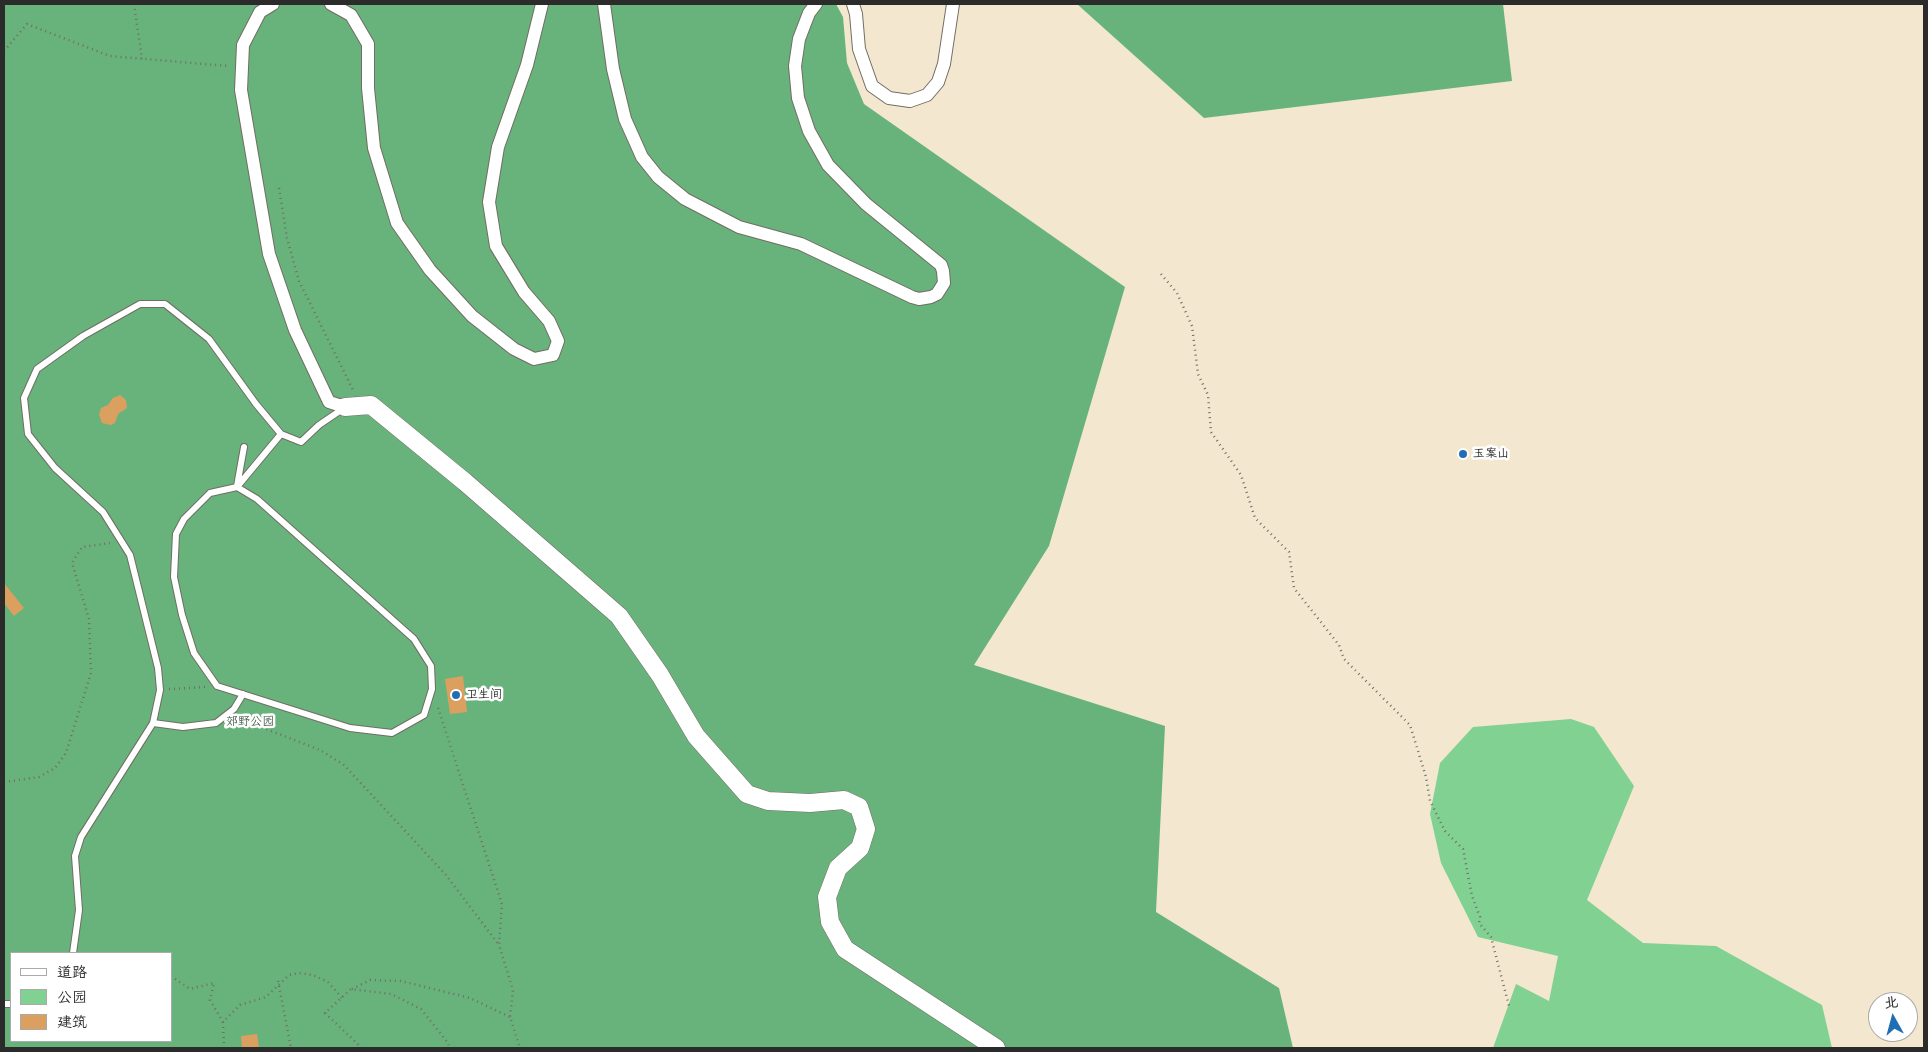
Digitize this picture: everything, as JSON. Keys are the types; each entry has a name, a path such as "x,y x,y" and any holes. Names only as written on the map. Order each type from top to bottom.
{"street":[{"path":"273,4 260,12 243,45 241,90 269,254 295,330 329,402 345,407 371,405 465,482 619,616 660,675 696,736 747,794 768,801 810,803 844,800 859,807 866,829 860,848 838,868 827,897 830,922 845,949 996,1048"},
{"path":"331,4 351,15 368,44 368,88 374,148 397,222 430,270 472,316 514,350 534,359 553,355 558,341 549,321 524,292 496,246 489,202 498,147 527,64 542,4"},
{"path":"604,4 613,69 625,118 642,157 658,177 685,199 739,227 801,244 912,297 919,299 932,298 944,283 941,265 866,204 828,165 809,131 798,98 795,66 800,39 809,13 816,4"},
{"path":"853,4 856,14 859,49 872,86 888,98 910,102 927,95 938,82 944,64 953,4"}],"lane":[{"path":"73,952 79,910 75,856 81,837 153,723 160,690 158,668 146,613 130,554 103,512 55,468 28,434 24,398 37,369 83,336 140,304 165,304 210,339 256,404 281,434 301,442 319,425 345,407"},
{"path":"236,487 257,499 414,639 431,666 432,689 424,715 392,733 350,728 217,686 194,653 182,615 174,577 176,534 184,519 210,493 236,487 281,434"},
{"path":"236,487 244,447"},
{"path":"153,723 184,726 216,722 234,708 243,694"}],"path":[{"path":"134,4 142,59"},
{"path":"4,51 27,24 110,56 242,68"},
{"path":"279,188 287,238 299,281 354,393 371,405"},
{"path":"1160,274 1177,293 1192,326 1198,374 1208,395 1211,432 1241,475 1254,518 1289,552 1294,588 1339,645 1344,659 1410,725 1426,777 1430,801 1445,831 1463,848 1472,896 1480,917 1479,923 1491,937 1509,1006"},
{"path":"4,782 38,776 55,768 66,753 91,673 89,619 72,563 82,547 122,542"},
{"path":"160,690 217,686"},
{"path":"432,689 502,904 499,945"},
{"path":"216,722 261,726 320,750 344,765 446,875 499,945 513,990 510,1017 520,1048"},
{"path":"223,1022 240,1005 266,996 278,982 298,972 314,975 328,982 342,998"},
{"path":"172,977 190,989 214,983 210,1000 223,1022 224,1048"},
{"path":"362,1048 325,1013 351,989 370,980 401,981 470,998 510,1017"},
{"path":"278,982 290,1048"},
{"path":"351,989 391,994 421,1009 448,1043 449,1048"}],"green space":[{"name":"郊野公园","path":"4,4 836,4 843,17 847,63 864,104 1125,287 1049,546 974,665 1165,726 1156,912 1279,988 1293,1048 4,1048"},
{"path":"1077,4 1503,4 1512,81 1204,118"},
{"path":"1571,719 1594,727 1634,786 1587,900 1643,943 1716,946 1822,1005 1832,1048 1493,1048 1516,984 1549,1001 1558,956 1478,937 1441,863 1430,814 1440,763 1473,727"}],"building":[{"path":"120,395 126,400 127,408 118,414 115,423 111,425 102,423 99,415 101,408"},
{"path":"4,583 24,608 14,616 4,603"},
{"name":"卫生间","path":"463,676 467,712 450,714 445,679"},
{"path":"257,1034 259,1048 242,1048 241,1036"}],"place":[{"name":"玉案山","path":"1463,454"},
{"name":"卫生间","path":"456,695"}]}
